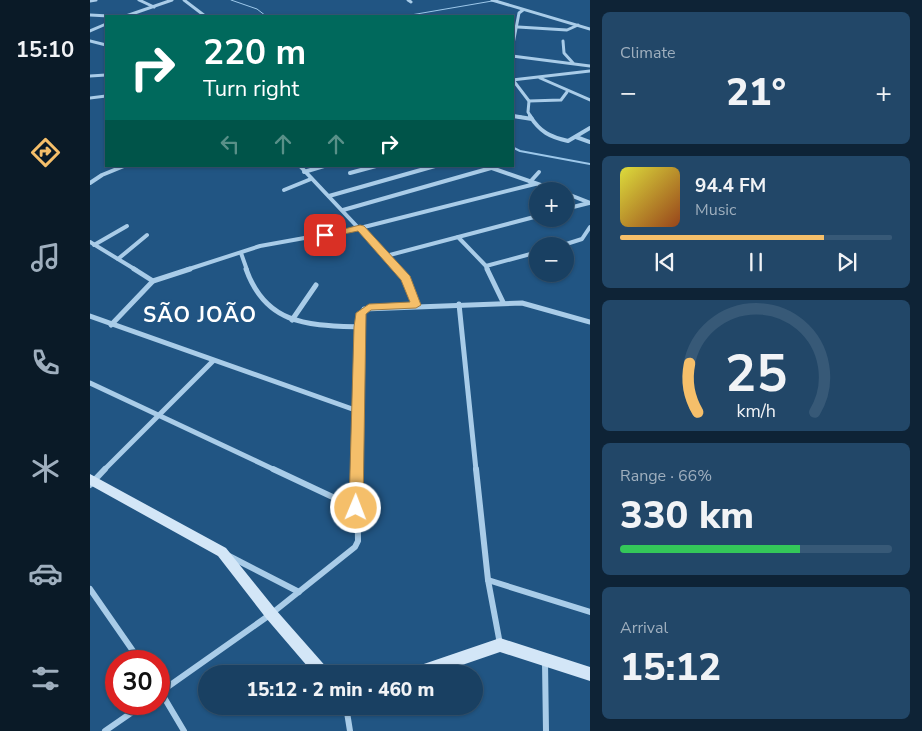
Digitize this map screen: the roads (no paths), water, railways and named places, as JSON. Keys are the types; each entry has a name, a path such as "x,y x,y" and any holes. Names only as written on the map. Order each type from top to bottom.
{"street":[{"path":"90,2 96,0"},
{"path":"139,0 154,7"},
{"path":"129,15 172,0"},
{"path":"184,0 204,15"},
{"path":"408,0 412,2"},
{"path":"492,0 589,28"},
{"path":"514,42 519,13 523,10"},
{"path":"90,15 105,16"},
{"path":"90,31 105,24"},
{"path":"518,27 567,30 579,25"},
{"path":"90,41 105,45"},
{"path":"563,41 564,53 573,63"},
{"path":"514,56 590,66"},
{"path":"514,80 590,71"},
{"path":"90,76 105,75"},
{"path":"539,78 567,92 588,99"},
{"path":"514,81 529,102 528,112 538,129 552,137 568,140 590,128"},
{"path":"529,102 561,100 567,92"},
{"path":"90,98 105,96"},
{"path":"514,116 532,119"},
{"path":"576,137 590,142"},
{"path":"90,183 102,175 122,167"},
{"path":"301,167 406,279 416,305"},
{"path":"304,172 321,167"},
{"path":"350,173 372,167"},
{"path":"329,196 431,167"},
{"path":"342,210 488,167 530,182 539,172"},
{"path":"284,190 311,179"},
{"path":"111,325 153,281 277,243 360,228 529,186"},
{"path":"574,197 589,203"},
{"path":"574,207 589,203"},
{"path":"386,256 529,218"},
{"path":"92,244 127,226"},
{"path":"574,242 587,236 590,227"},
{"path":"118,258 147,235"},
{"path":"458,237 486,266 503,302"},
{"path":"92,244 118,258 153,281"},
{"path":"241,253 258,295 268,307 292,320 318,325 359,327"},
{"path":"486,266 529,254"},
{"path":"292,320 316,285"},
{"path":"170,683 271,614 355,547 358,541 356,508 359,327 361,313 369,307 503,302 522,303 590,322"},
{"path":"459,304 488,580 500,645"},
{"path":"90,316 358,411"},
{"path":"213,361 92,482 299,592"},
{"path":"90,383 356,508"},
{"path":"222,552 271,614 315,665"},
{"path":"488,580 590,612"},
{"path":"90,588 132,650"},
{"path":"442,665 500,645 590,674"},
{"path":"545,660 546,731"},
{"path":"170,709 184,731"},
{"path":"105,731 128,715"},
{"path":"347,715 350,731"}],"waterway":[{"path":"231,0 257,9 265,15"},
{"path":"411,15 498,0"},
{"path":"514,148 520,151 590,164"}],"district":[{"name":"SÃO JOÃO","path":"200,315"}]}
